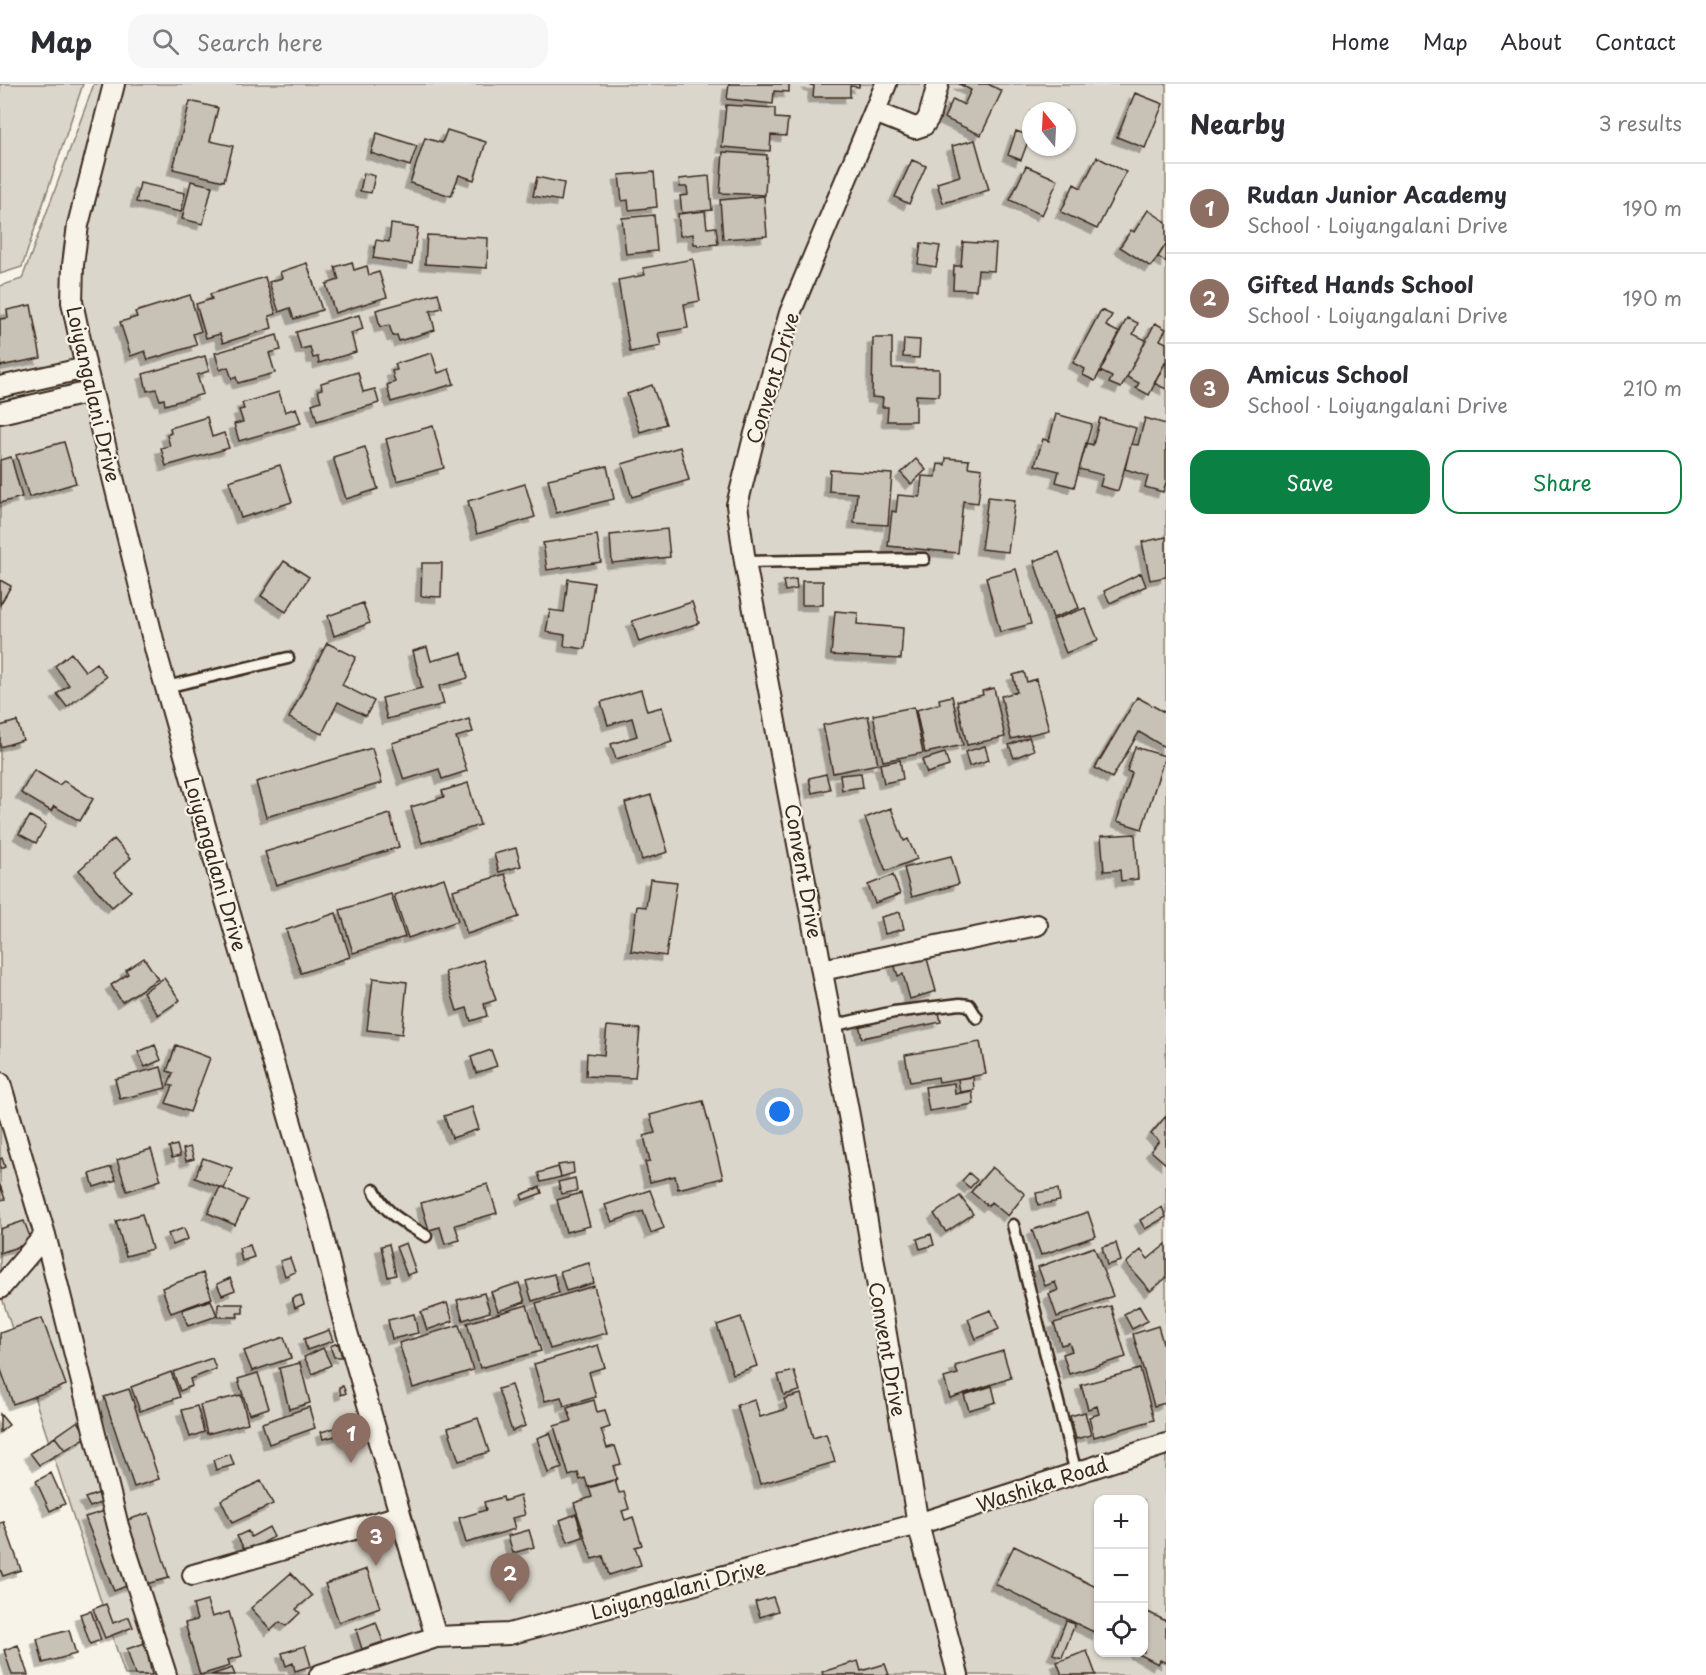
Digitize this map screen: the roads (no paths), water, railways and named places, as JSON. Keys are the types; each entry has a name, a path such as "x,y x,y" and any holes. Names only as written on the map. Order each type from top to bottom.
{"street":[{"name":"Loiyangalani Drive","path":"114,84 78,225 73,265 72,302 90,392 166,687 436,1637"},
{"name":"Convent Drive","path":"886,84 790,313 754,436 737,505 745,562 850,1121 918,1524 958,1675"},
{"path":"875,112 915,128 924,125 929,117 938,84"},
{"path":"0,387 86,368"},
{"path":"0,413 90,392"},
{"path":"822,970 1037,925"},
{"path":"0,1083 45,1234 118,1526 166,1675"},
{"path":"0,1288 45,1234"},
{"name":"Washika Road","path":"918,1524 1166,1444"},
{"path":"193,1575 400,1516"},
{"name":"Loiyangalani Drive","path":"320,1675 436,1637 509,1634 918,1524"}],"lane":[{"path":"745,562 924,559"},
{"path":"166,687 288,658"},
{"path":"831,1026 894,1012 960,1004 969,1005 976,1018"},
{"path":"374,1190 380,1204 426,1236"},
{"path":"1013,1225 1076,1473"}],"place":[{"name":"Rudan Junior Academy","path":"351,1463"},
{"name":"Amicus School","path":"376,1566"},
{"name":"Gifted Hands School","path":"510,1603"}]}
